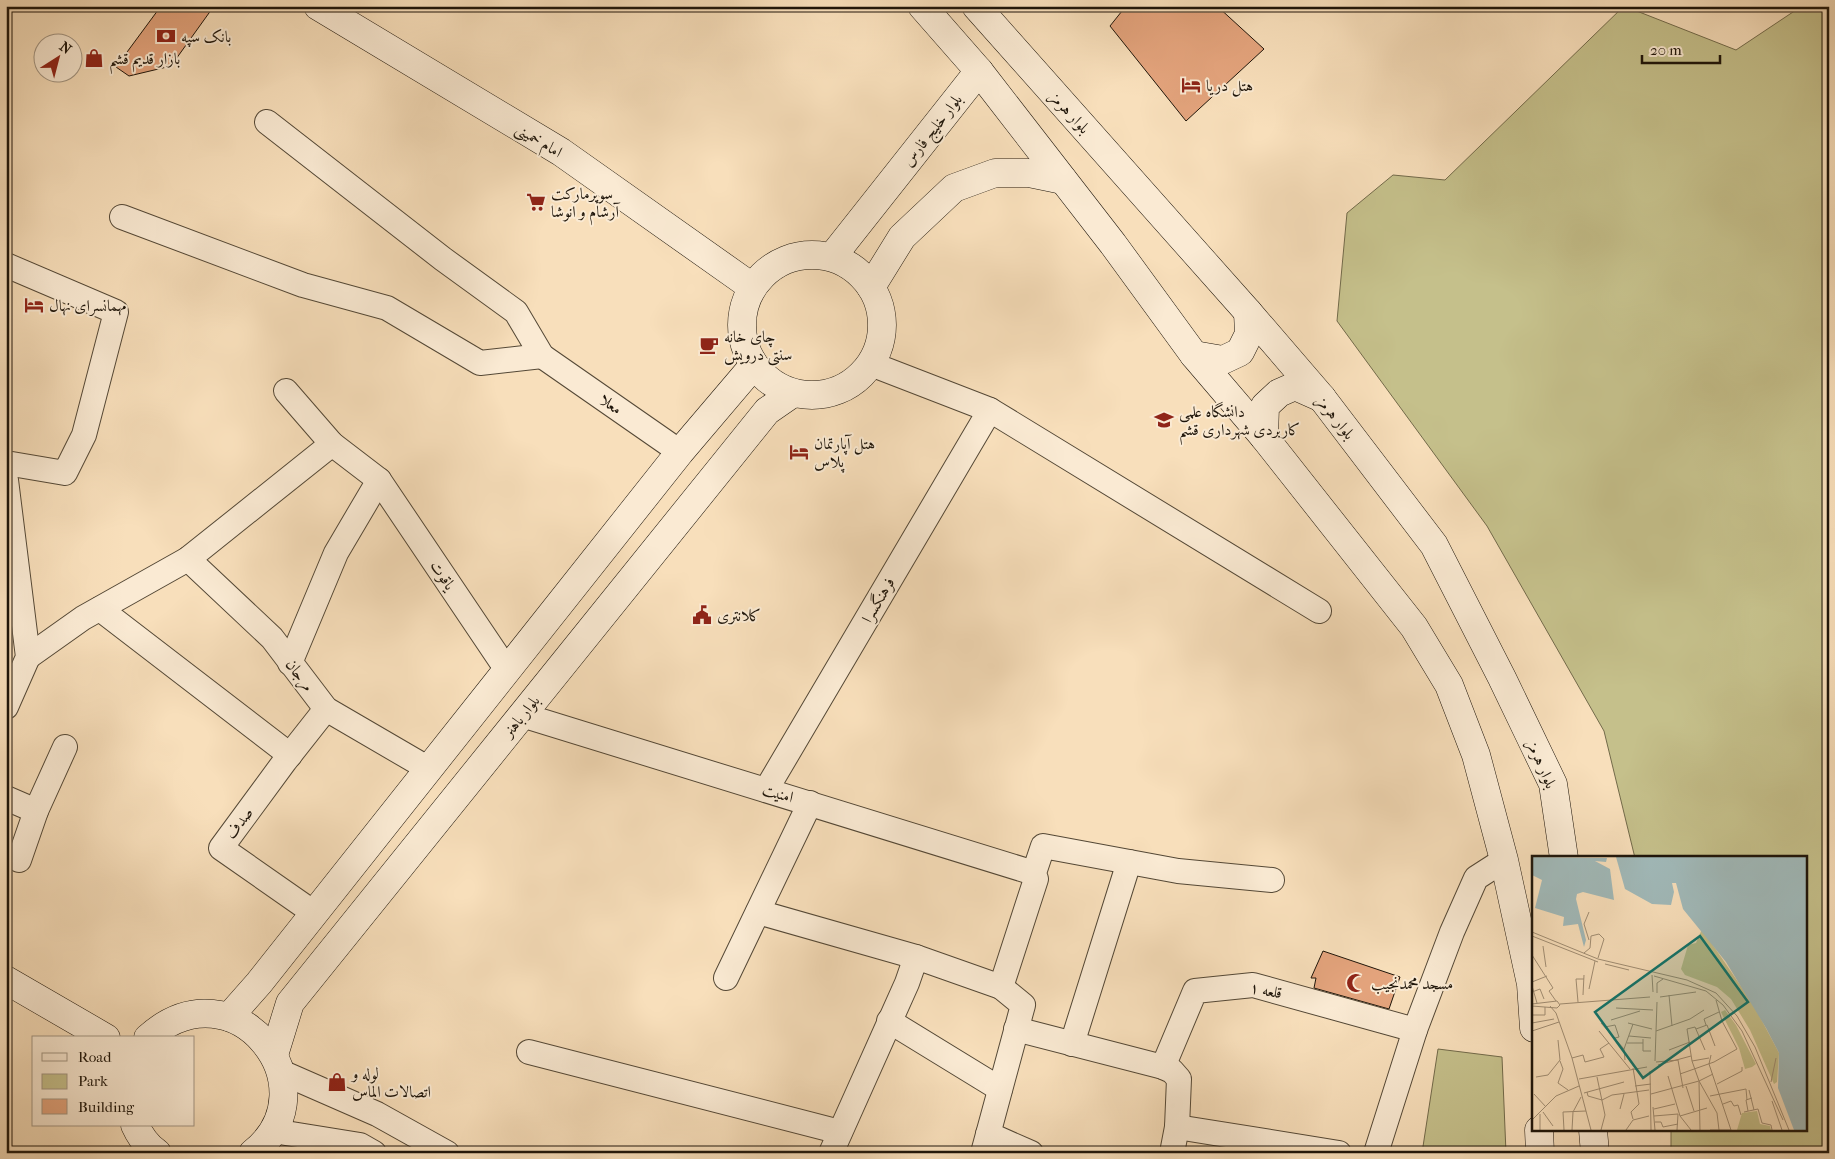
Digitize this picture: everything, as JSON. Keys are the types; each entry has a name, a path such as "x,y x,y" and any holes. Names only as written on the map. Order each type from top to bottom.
{"main road":[{"name":"امام خمینی","path":"318,6 561,152 752,287"},
{"path":"922,6 979,71 1113,244 1194,355 1264,437 1414,627 1449,685 1476,756 1504,860 1531,984 1532,999"},
{"name":"بلوار هرمز","path":"976,6 1322,398 1434,545 1554,784 1564,856"},
{"name":"بلوار خلیج فارس","path":"832,257 979,71"},
{"path":"871,287 902,238 954,188 995,173 1029,173 1063,180"},
{"path":"814,254 832,257 847,264 860,274 871,287 879,305 882,326 880,345 871,364 859,377 845,387 828,394 811,396 793,393 771,382 754,365 744,346 741,326 744,306 752,287 764,273 778,262 796,256 814,254"},
{"path":"1194,355 1223,360 1240,352 1249,334 1248,312"},
{"path":"229,1018 680,452 754,365"},
{"path":"1264,437 1265,406 1279,393 1294,386 1322,398"},
{"name":"بلوار باهنر","path":"277,1064 290,1003 767,411 793,393"},
{"path":"6,980 103,1036"},
{"path":"151,1036 166,1024 186,1016 208,1014 229,1018 247,1026 262,1039 277,1064 283,1092 280,1112 273,1132 261,1147 253,1153"},
{"path":"1539,1132 1540,1153"},
{"path":"1594,1132 1595,1153"},
{"path":"134,1137 157,1153"}],"street":[{"path":"122,217 303,285 387,308 480,363 542,356 516,312 443,259 267,122"},
{"path":"6,265 116,312 84,435 65,473 6,463"},
{"name":"معلا","path":"542,356 680,452"},
{"path":"871,364 990,410 1319,611"},
{"name":"یاقوت","path":"286,391 332,444 379,480 507,670"},
{"name":"فرهنگسرا","path":"766,790 990,410"},
{"path":"6,707 28,658 100,608 188,559 332,444"},
{"path":"6,480 28,658"},
{"path":"290,663 336,553 379,480"},
{"name":"مرجان","path":"188,559 272,638 326,709 428,769"},
{"path":"100,608 290,755"},
{"name":"صدف","path":"314,913 221,848 326,709"},
{"name":"امنیت","path":"522,715 1034,873"},
{"path":"19,860 36,811 65,746"},
{"path":"6,798 36,811"},
{"path":"726,978 810,803"},
{"path":"1001,987 1036,880 1034,873 1043,846 1178,871 1272,880"},
{"path":"1376,1153 1415,1030 1452,932 1476,878 1504,860"},
{"path":"1072,1044 1129,862"},
{"path":"758,912 916,957 1001,987 1023,1006 986,1143 1031,1153"},
{"path":"529,1052 835,1143 907,983 916,957"},
{"name":"قلعه ۱","path":"1164,1067 1195,991 1253,985 1415,1030"},
{"path":"889,1021 1000,1089"},
{"path":"1016,1029 1164,1067 1172,1072 1179,1080 1177,1127 1172,1153"},
{"path":"277,1064 377,1114 447,1153"},
{"path":"1177,1127 1339,1153"},
{"path":"273,1132 360,1145 374,1153"}],"green space":[{"path":"1624,6 1736,50 1802,6 1829,6 1829,1153 1671,1153 1671,1132 1808,1132 1808,856 1635,856 1604,731 1487,526 1337,321 1347,213 1393,175 1445,180"},
{"path":"1438,1049 1502,1057 1506,1153 1422,1153"}],"building":[{"name":"بانک سپه","path":"161,6 214,6 171,66 129,76 116,67"},
{"name":"هتل دریا","path":"1126,6 1217,6 1264,49 1186,121 1110,26"},
{"name":"مسجد محمدنجیب","path":"1323,951 1400,977 1389,1009 1314,988 1316,978 1311,978"}],"place":[{"name":"بانک سپه","path":"166,36"},
{"name":"بازار قدیم قشم","path":"94,58"},
{"name":"هتل دریا","path":"1191,85"},
{"name":"سوپرمارکت آرشام و انوشا","path":"536,202"},
{"name":"مهمانسرای نهال","path":"34,305"},
{"name":"چای خانه سنتی درویش","path":"709,345"},
{"name":"دانشگاه علمی کاربردی شهرداری قشم","path":"1164,420"},
{"name":"هتل آپارتمان پلاس","path":"799,452"},
{"name":"کلانتری","path":"702,615"},
{"name":"مسجد محمدنجیب","path":"1356,983"},
{"name":"لوله و اتصالات الماس","path":"337,1082"}]}
